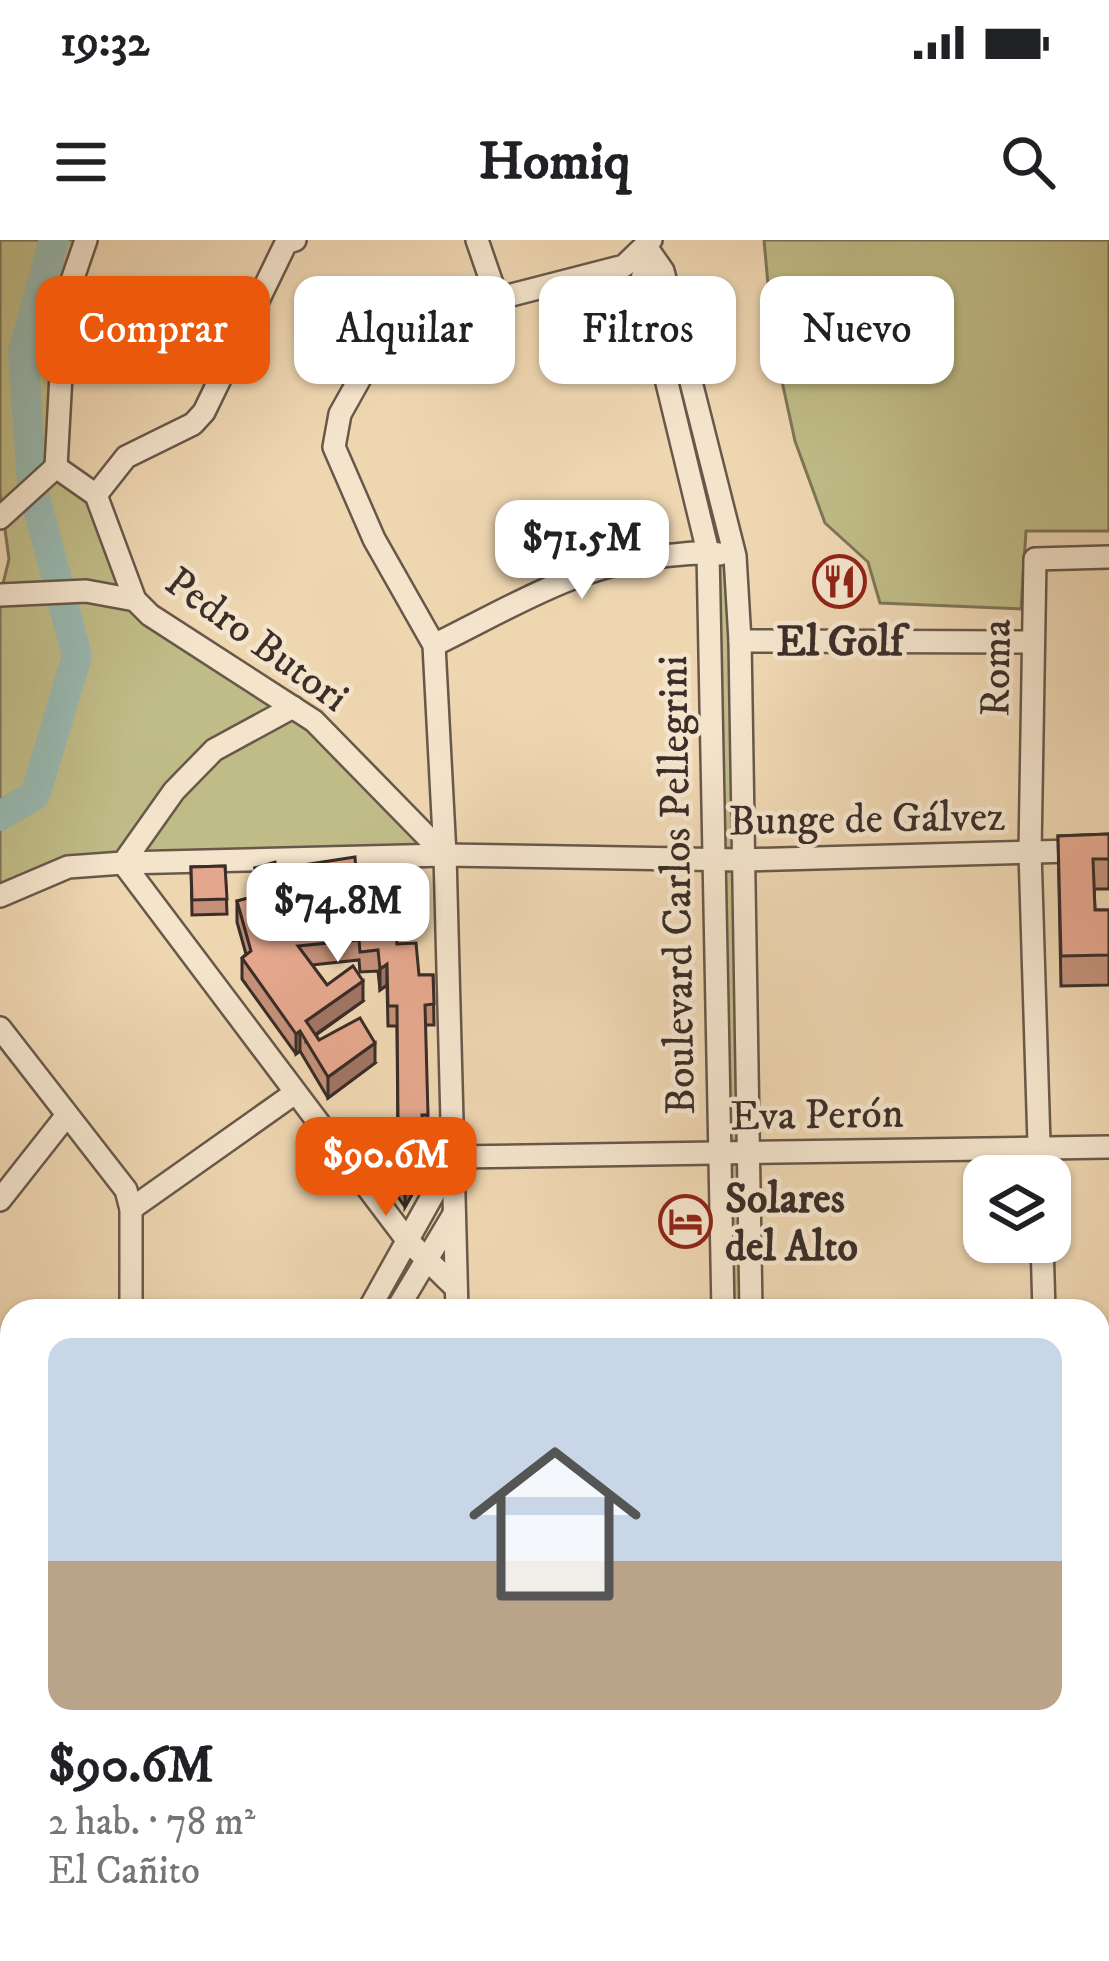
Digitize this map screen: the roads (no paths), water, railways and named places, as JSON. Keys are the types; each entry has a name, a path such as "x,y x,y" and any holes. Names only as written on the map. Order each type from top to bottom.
{"street":[{"path":"0,518 47,475 65,301 86,240"},
{"path":"478,240 490,276"},
{"path":"47,475 97,495 133,452 200,418 288,241"},
{"path":"515,296 624,266 649,242"},
{"name":"Boulevard Carlos Pellegrini","path":"649,242 642,280 708,552 723,1299"},
{"name":"Boulevard Carlos Pellegrini","path":"649,242 663,271 735,556 751,1299"},
{"path":"357,384 340,414 334,447 340,468 434,645 445,855 456,1299"},
{"name":"Pedro Butori","path":"97,495 135,600 149,615 314,721 445,855"},
{"path":"434,645 563,578 598,566 708,552 735,556"},
{"name":"Roma","path":"1039,1155 1030,852 1035,559 1109,557"},
{"path":"5,595 86,591 135,600"},
{"path":"740,640 1033,642"},
{"path":"293,707 214,750 174,791 123,863 455,1299"},
{"name":"Bunge de Gálvez","path":"0,896 68,867 123,863 445,855 741,860 1109,850"},
{"path":"0,1028 126,1190 131,1299"},
{"path":"130,1209 295,1093"},
{"path":"0,1200 67,1115"},
{"name":"Eva Perón","path":"454,1157 1109,1147"},
{"path":"375,1299 454,1157"},
{"path":"403,1299 454,1214"},
{"path":"1043,1263 1044,1299"}],"waterway":[{"path":"0,816 35,795 77,656 32,485 23,352 54,240"}],"place":[{"name":"El Golf","path":"840,581"},
{"name":"Solares del Alto","path":"686,1221"}]}
